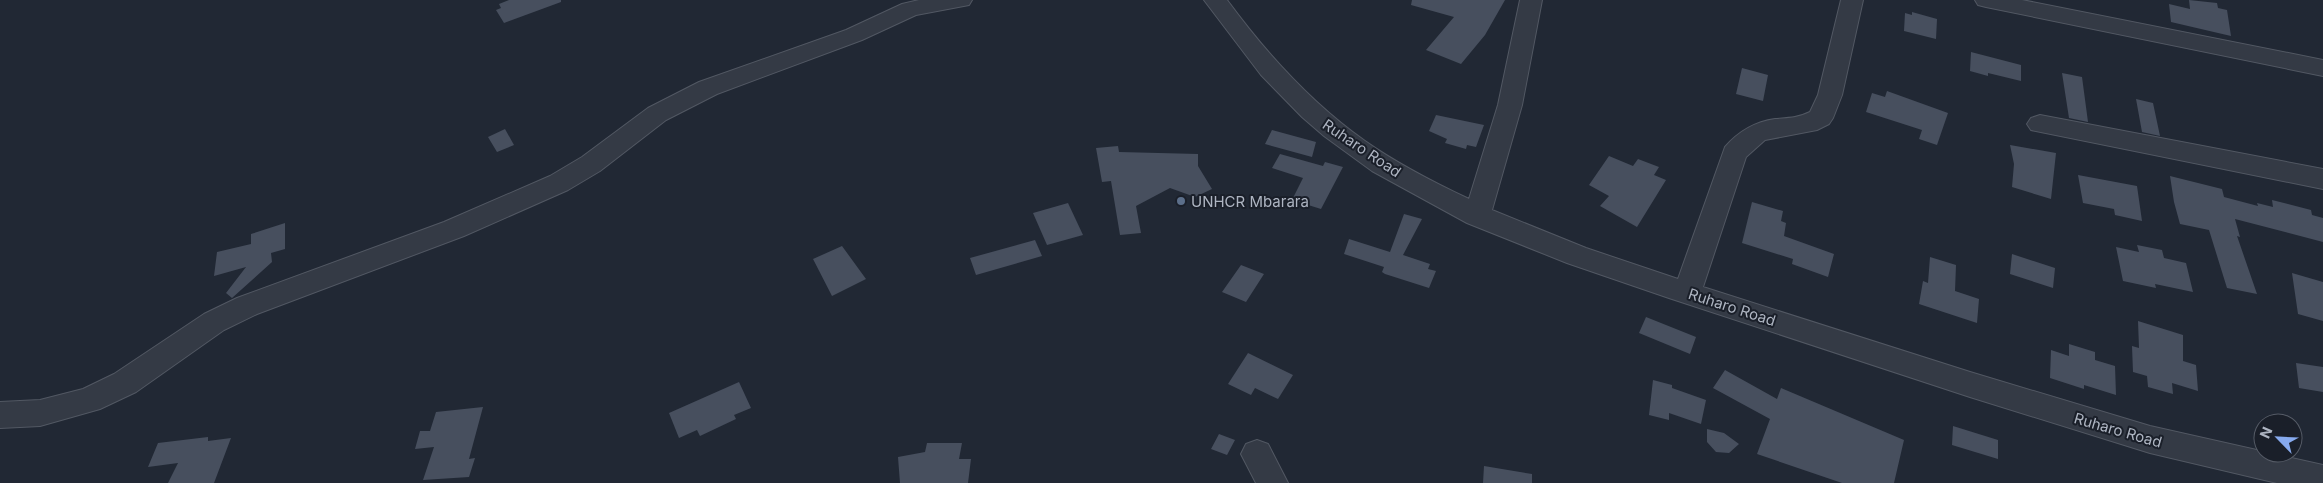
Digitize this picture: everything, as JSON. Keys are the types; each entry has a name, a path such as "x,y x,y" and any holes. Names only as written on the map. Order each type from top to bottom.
{"street":[{"path":"0,415 40,414 90,400 124,383 214,322 247,306 454,229 559,183 591,164 657,114 708,88 854,35 910,9 961,0"},
{"name":"Ruharo Road","path":"1215,0 1261,61 1297,99 1341,137 1380,164 1478,216 1566,251 1687,293 2021,401 2170,445 2323,479"},
{"path":"1478,216 1510,105 1532,0"},
{"path":"1687,293 1734,153 1743,142 1760,130 1807,124 1820,118 1830,96 1852,0"},
{"path":"1986,0 2323,68"},
{"path":"2040,124 2323,179"},
{"path":"1257,454 1272,483"}],"building":[{"path":"509,0 561,0 561,2 504,23 496,10 501,8 499,4"},
{"path":"1412,0 1505,0 1485,35 1461,64 1426,50 1454,17 1411,5"},
{"path":"2189,0 2217,3 2218,8 2227,10 2231,36 2171,22 2169,4 2190,9"},
{"path":"1912,12 1937,19 1936,39 1904,31 1905,13 1912,15"},
{"path":"1971,52 2021,65 2021,81 1988,73 1988,76 1970,71"},
{"path":"1742,68 1768,75 1763,101 1736,94"},
{"path":"2062,73 2082,77 2088,122 2069,118"},
{"path":"1887,91 1948,113 1937,145 1919,139 1922,130 1866,112 1872,93 1885,97"},
{"path":"2136,99 2153,103 2160,136 2142,132"},
{"path":"1436,115 1484,125 1476,147 1467,145 1466,149 1445,143 1447,139 1429,131"},
{"path":"505,129 514,145 497,152 488,137"},
{"path":"1272,130 1316,142 1312,157 1265,144"},
{"path":"2010,145 2056,153 2051,199 2012,187 2014,164"},
{"path":"1118,146 1119,152 1198,154 1198,166 1212,189 1195,197 1170,188 1136,206 1141,233 1120,235 1111,181 1102,182 1096,148"},
{"path":"1280,154 1323,166 1325,162 1343,167 1321,209 1292,200 1303,178 1272,168"},
{"path":"1609,156 1633,166 1638,159 1659,167 1654,175 1666,180 1637,227 1600,206 1609,196 1589,185"},
{"path":"2078,175 2137,186 2142,221 2115,215 2114,209 2083,203"},
{"path":"2170,176 2222,189 2224,197 2258,206 2257,203 2273,207 2272,200 2311,210 2312,215 2323,218 2323,242 2235,219 2240,237 2237,236 2257,294 2227,288 2209,230 2180,224"},
{"path":"1752,202 1783,211 1781,221 1786,223 1784,236 1834,254 1828,277 1792,264 1793,259 1742,243"},
{"path":"1068,203 1083,235 1047,245 1033,213"},
{"path":"1404,214 1422,219 1403,255 1430,264 1428,269 1436,271 1429,288 1385,274 1382,272 1384,267 1344,254 1349,239 1390,252"},
{"path":"285,223 285,249 271,253 272,262 232,298 226,293 246,267 214,276 217,252 251,244 251,234"},
{"path":"1035,240 1042,256 976,275 970,258"},
{"path":"2137,245 2162,250 2164,258 2186,263 2193,292 2155,284 2156,288 2123,281 2116,247 2139,252"},
{"path":"842,246 866,279 832,296 813,259"},
{"path":"2012,254 2055,268 2053,288 2010,274"},
{"path":"1930,257 1956,265 1955,291 1979,299 1977,323 1919,304 1923,281 1928,283"},
{"path":"1241,265 1264,274 1246,302 1222,292"},
{"path":"2292,273 2323,282 2323,321 2298,314"},
{"path":"1646,317 1696,337 1690,354 1639,333"},
{"path":"2138,321 2183,335 2183,361 2196,365 2198,391 2172,383 2173,394 2148,387 2147,376 2133,372 2132,346 2139,348"},
{"path":"2069,344 2095,352 2095,360 2115,366 2116,395 2084,385 2084,389 2050,378 2051,350 2069,356"},
{"path":"1248,353 1293,375 1278,399 1255,388 1251,395 1228,384"},
{"path":"2296,363 2323,367 2323,392 2299,388"},
{"path":"1725,370 1777,399 1781,388 1904,440 1894,483 1842,483 1757,454 1770,419 1713,388"},
{"path":"1653,380 1672,385 1672,388 1706,400 1701,424 1669,413 1669,420 1649,415"},
{"path":"739,382 751,408 734,415 736,419 700,436 697,430 679,438 669,413"},
{"path":"483,407 469,459 475,458 469,477 423,480 434,447 415,449 420,431 430,431 436,412"},
{"path":"1953,426 1998,440 1998,459 1952,445"},
{"path":"1707,429 1724,433 1739,444 1729,453 1716,452 1707,442"},
{"path":"1219,434 1235,440 1227,455 1211,449"},
{"path":"208,437 208,441 231,438 214,483 168,483 178,463 148,467 158,443"},
{"path":"927,443 962,443 959,459 971,459 968,483 900,483 898,457 925,452"},
{"path":"1484,466 1532,474 1532,483 1483,483"}],"place":[{"name":"UNHCR Mbarara","path":"1181,201"}]}
